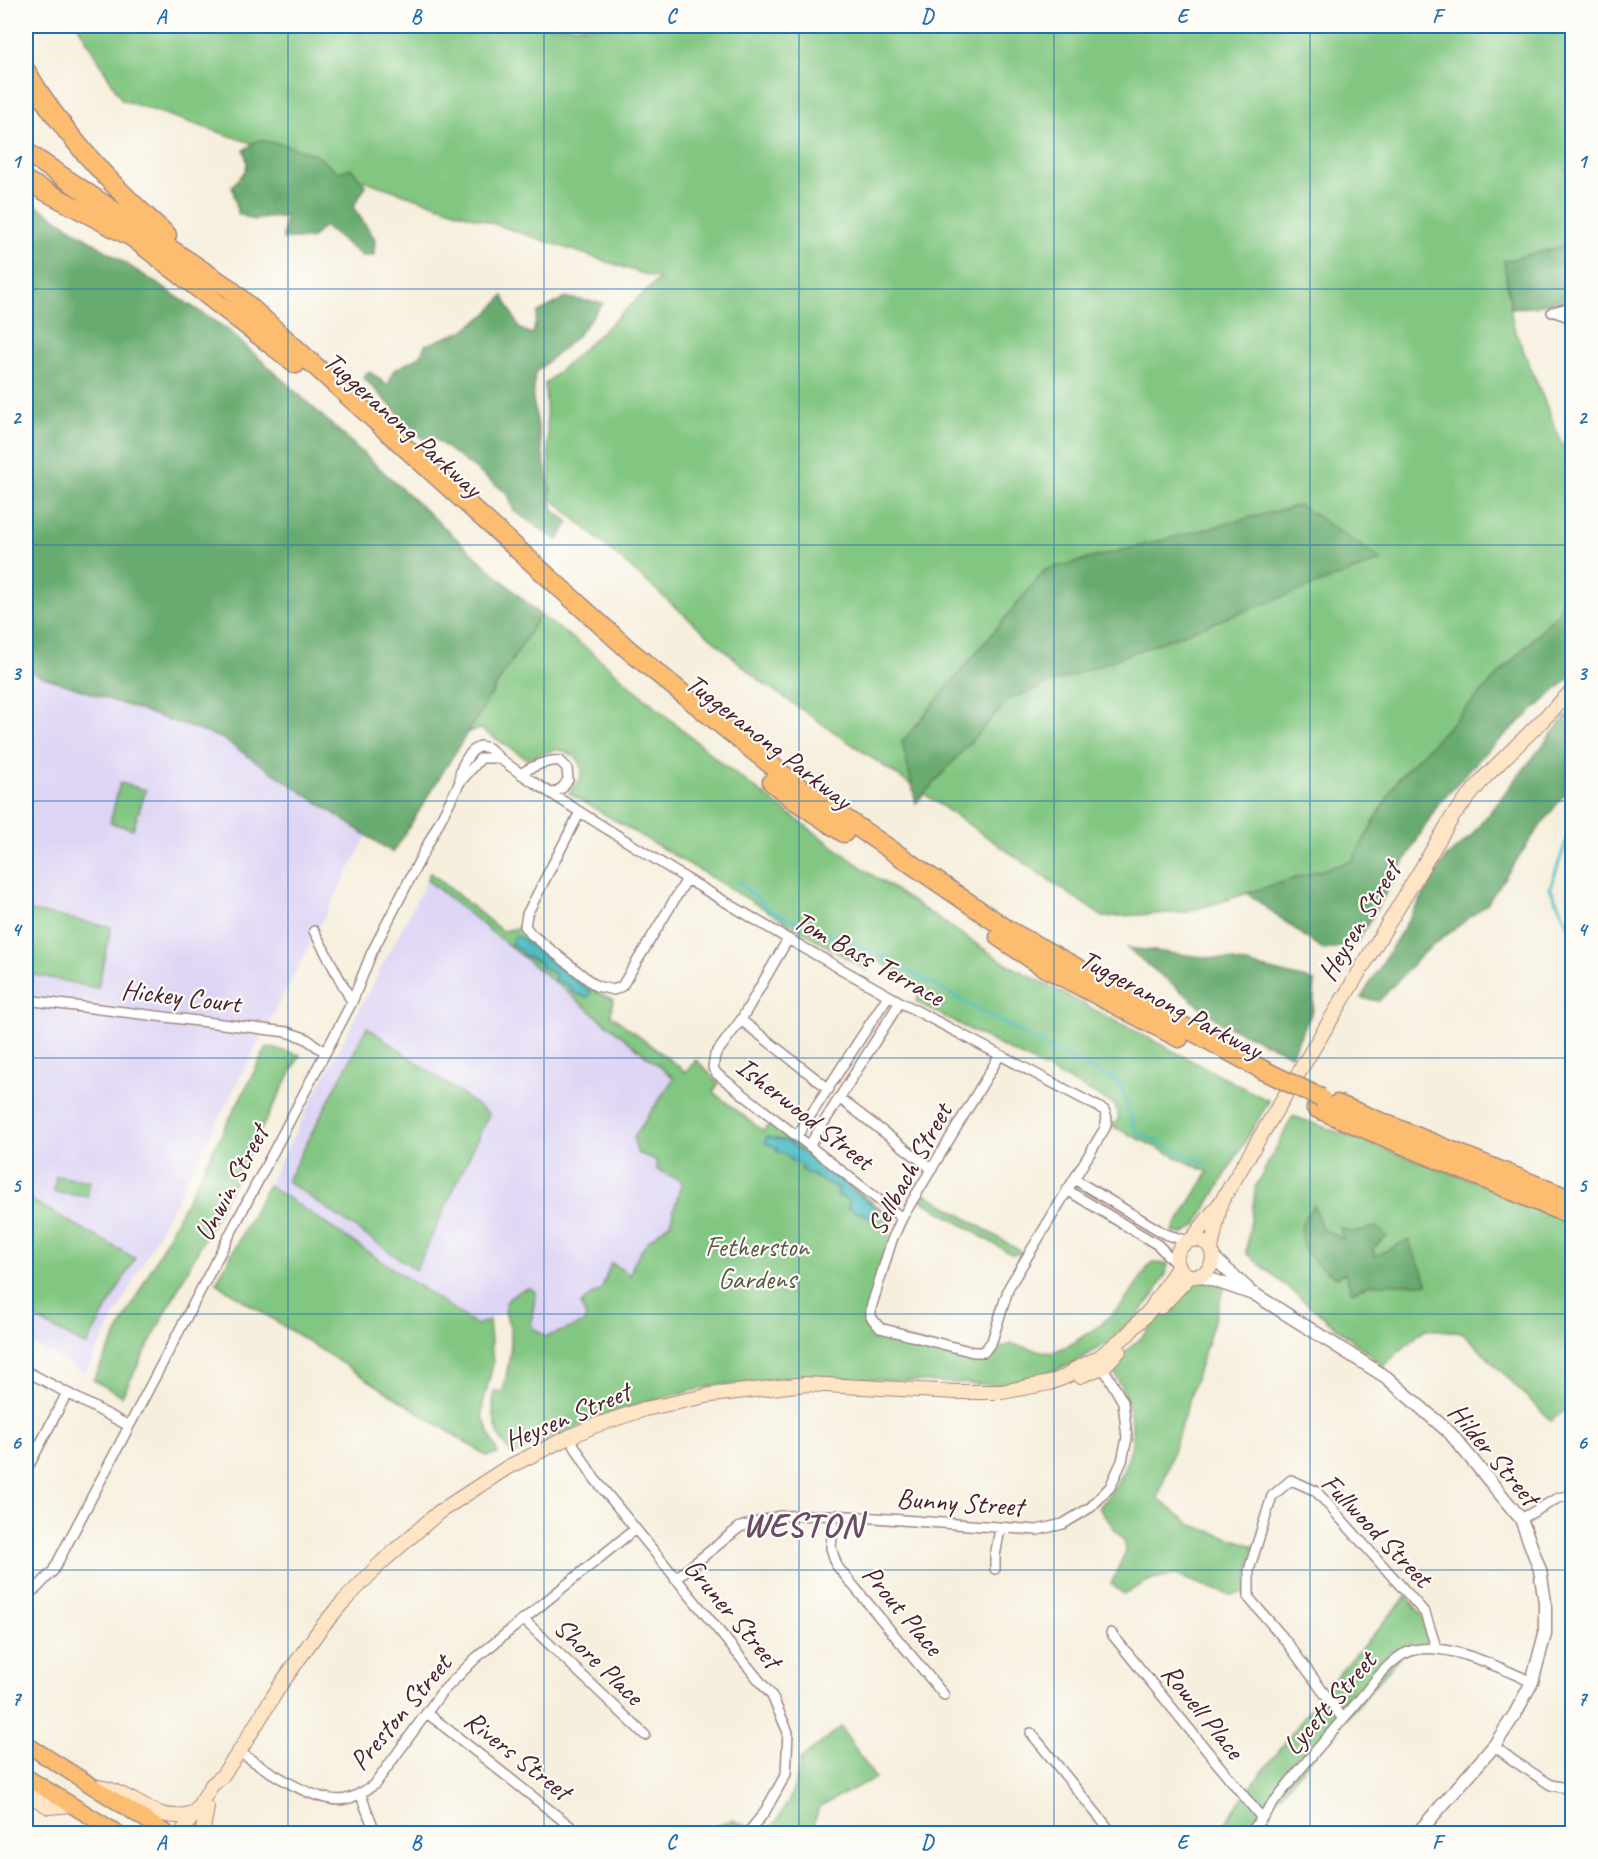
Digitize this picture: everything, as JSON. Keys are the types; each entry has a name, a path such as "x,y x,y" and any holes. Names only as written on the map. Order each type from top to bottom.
{"highway":[{"path":"26,71 38,93 95,165 147,217 230,290"},
{"name":"Tuggeranong Parkway","path":"26,152 230,290 630,651 796,785 1008,930 1260,1075"},
{"name":"Tuggeranong Parkway","path":"26,165 137,240 308,373 625,663 792,799 1042,966 1319,1103 1572,1216"},
{"path":"26,181 137,240"},
{"name":"Tuggeranong Parkway","path":"1319,1103 1572,1200"}],"main road":[{"name":"Heysen Street","path":"1100,1363 1150,1310 1177,1266 1177,1250 1190,1240 1221,1202 1453,816 1485,777 1572,691"},
{"name":"Heysen Street","path":"182,1833 219,1789 222,1776 281,1684 320,1629 382,1562 440,1512 508,1467 569,1437 645,1409 711,1395 805,1384 957,1392 1002,1392 1044,1385 1067,1376 1077,1377 1100,1363 1145,1328 1170,1296 1210,1268 1221,1202"},
{"path":"1190,1240 1201,1240 1212,1253"},
{"path":"1177,1266 1183,1273 1196,1276"},
{"path":"26,1744 168,1833"},
{"path":"26,1777 119,1833"},
{"path":"90,1785 116,1792 152,1812 169,1816 186,1815 201,1810 202,1833"},
{"path":"26,1793 49,1807 71,1805"},
{"name":"Heysen Street","path":"191,1833 201,1810"}],"street":[{"path":"1572,308 1553,312 1572,318"},
{"name":"Unwin Street","path":"26,1595 52,1571 129,1426 352,1002 372,952 460,782 459,778 467,758 480,746 489,748 499,758"},
{"name":"Tom Bass Terrace","path":"499,758 580,812 788,939 888,996 1088,1100 1106,1112 1105,1128 1074,1179"},
{"path":"521,774 548,761 560,761 567,768 568,777 566,784 552,794"},
{"path":"580,812 527,914 525,926 531,934 596,986 614,990 622,986 687,879"},
{"path":"314,931 352,1002"},
{"name":"Isherwood Street","path":"788,939 741,1020 715,1056 713,1068 717,1074 902,1218"},
{"path":"797,1136 888,996"},
{"name":"Hickey Court","path":"26,1000 222,1022 287,1032 305,1038 325,1052"},
{"path":"809,1146 900,1002"},
{"path":"741,1020 829,1089"},
{"name":"Sellbach Street","path":"1000,1055 902,1218 892,1239 871,1308 871,1317 880,1328 974,1352 984,1352 992,1341 1009,1287 1074,1179"},
{"path":"839,1098 932,1169"},
{"path":"1074,1179 1165,1234 1190,1240"},
{"path":"1067,1190 1158,1245 1177,1266"},
{"name":"Hilder Street","path":"1212,1253 1256,1295 1386,1377 1450,1432 1521,1519 1540,1570 1545,1602 1545,1634 1532,1682 1494,1746 1417,1833"},
{"name":"Hilder Street","path":"1196,1276 1256,1295"},
{"name":"Bunny Street","path":"675,1579 740,1527 779,1516 834,1515 1000,1529 1037,1530 1063,1524 1091,1507 1110,1487 1122,1461 1126,1438 1123,1402 1100,1363"},
{"path":"26,1371 129,1426"},
{"path":"26,1471 67,1393"},
{"name":"Gruner Street","path":"569,1437 594,1478 772,1696 788,1732 786,1774 764,1813 747,1833"},
{"name":"Fullwood Street","path":"1343,1719 1286,1641 1249,1598 1249,1570 1272,1496 1291,1480 1316,1491 1425,1613 1436,1647"},
{"path":"1521,1519 1558,1498 1572,1495"},
{"name":"Prout Place","path":"834,1515 831,1548 837,1566 944,1695"},
{"name":"Preston Street","path":"239,1752 301,1790 321,1798 344,1800 360,1793 375,1784 441,1693 469,1665 635,1529"},
{"path":"995,1569 1000,1529"},
{"name":"Shore Place","path":"523,1619 645,1735"},
{"name":"Rowell Place","path":"1111,1632 1262,1818"},
{"name":"Lycett Street","path":"1250,1833 1343,1719 1383,1672 1401,1655 1414,1650 1436,1647 1489,1664 1532,1682"},
{"name":"Rivers Street","path":"427,1713 580,1833"},
{"path":"1031,1733 1113,1833"},
{"path":"1494,1746 1551,1785 1572,1789"},
{"path":"360,1793 376,1833"}],"shaded area":[{"path":"26,671 221,738 367,836 85,1373 26,1341"},
{"path":"427,880 674,1078 634,1137 637,1153 656,1160 657,1170 682,1181 670,1223 647,1242 634,1262 630,1276 610,1263 601,1290 587,1298 584,1323 549,1337 532,1327 535,1293 506,1304 505,1312 477,1325 268,1185"}],"green space":[{"path":"78,26 1572,26 1572,244 1504,261 1513,325 1572,468 1572,544 1560,611 1398,779 1352,861 1187,912 1103,917 760,681 551,498 545,384 659,279 122,100"},
{"path":"258,140 282,144 316,155 338,172 351,168 366,186 353,207 375,239 374,256 362,256 324,226 311,239 283,239 285,217 255,220 238,214 232,186 246,170 244,150"},
{"path":"26,199 227,329 540,615 393,853 221,738 26,671"},
{"path":"1572,244 1572,297 1534,307 1511,308 1504,261"},
{"path":"503,296 520,329 533,334 538,312 566,298 603,303 577,336 535,373 533,399 553,510 569,522 558,541 514,511 508,494 435,439 425,441 363,377 369,371 388,386 393,371 420,356 425,345 463,331 489,312"},
{"path":"1300,505 1382,560 1009,699 916,803 902,742 1045,570"},
{"path":"1572,544 1572,676 1487,751 1438,804 1356,944 1323,950 1247,893 1352,861 1398,779 1560,611"},
{"path":"540,615 589,650 720,762 872,875 1005,963 1269,1101 1196,1225 1183,1234 1172,1232 1208,1172 1112,1126 1119,1118 1114,1104 916,1002 924,987 875,959 867,970 569,793 579,780 582,771 579,762 569,753 554,750 527,759 481,729 468,732"},
{"path":"1572,713 1572,784 1486,905 1423,953 1379,1001 1361,998 1446,858 1471,836 1565,717"},
{"path":"120,783 146,790 133,829 110,823"},
{"name":"Fetherston Gardens","path":"430,872 502,931 518,928 598,993 613,999 611,1015 686,1072 696,1060 719,1083 713,1092 763,1131 770,1124 889,1215 890,1234 867,1318 870,1326 880,1333 971,1355 986,1354 1011,1344 1051,1353 1070,1345 1096,1328 1123,1304 1151,1263 1168,1264 1166,1274 1154,1295 1136,1317 1108,1342 1073,1364 1040,1375 995,1385 827,1377 713,1386 603,1416 518,1454 512,1454 498,1433 493,1408 494,1391 503,1392 510,1354 511,1331 506,1303 522,1290 529,1288 536,1292 531,1323 532,1327 546,1337 584,1323 586,1317 581,1305 587,1298 601,1290 611,1263 630,1275 634,1262 647,1242 670,1223 682,1181 657,1170 656,1160 637,1153 634,1137 674,1078 427,880"},
{"path":"26,910 111,927 98,988 26,973"},
{"path":"1127,948 1230,960 1315,981 1313,1010 1291,1055 1221,1023"},
{"path":"367,1027 489,1114 416,1270 287,1181"},
{"path":"267,1047 300,1055 122,1396 93,1380"},
{"path":"1293,1116 1572,1216 1572,1405 1551,1421 1462,1332 1425,1329 1383,1366 1246,1253 1256,1186"},
{"path":"56,1176 90,1181 87,1197 54,1192"},
{"path":"268,1185 477,1325 489,1320 493,1364 482,1415 498,1454 487,1456 216,1283"},
{"path":"923,1192 1025,1254 1011,1254 919,1199"},
{"path":"29,1199 135,1258 86,1346 26,1313 26,1205"},
{"path":"1314,1205 1322,1229 1343,1239 1340,1228 1352,1232 1376,1227 1387,1236 1373,1248 1375,1256 1408,1240 1428,1284 1371,1284 1352,1292 1345,1273 1337,1277 1322,1268 1305,1251 1301,1235 1302,1226"},
{"path":"1188,1278 1225,1286 1158,1499 1192,1525 1254,1546 1245,1593 1230,1595 1175,1575 1152,1579 1124,1594 1111,1584 1125,1553 1124,1541 1099,1508 1122,1474 1132,1442 1129,1409 1113,1370 1118,1359 1150,1328"},
{"path":"1407,1596 1423,1616 1432,1645 1406,1649 1247,1833 1218,1834 1240,1801 1328,1686"},
{"path":"841,1727 875,1778 819,1807 811,1833 768,1833 789,1799 800,1760"},
{"path":"733,1820 762,1833 694,1834"}],"water":[{"path":"514,937 520,937 591,992 587,998 570,991 571,987 554,980 556,975 540,966 541,963 521,954 522,951 511,945"},
{"path":"766,1137 787,1141 878,1209 872,1218 847,1208 850,1201 837,1195 839,1189 801,1170 803,1166 776,1151 777,1148 765,1143"}],"waterway":[{"path":"1572,825 1550,888 1572,932"},
{"path":"738,882 777,914 868,949 1071,1060 1110,1077 1120,1085 1136,1132 1207,1165"}],"district":[{"name":"WESTON","path":"803,1524"}]}
